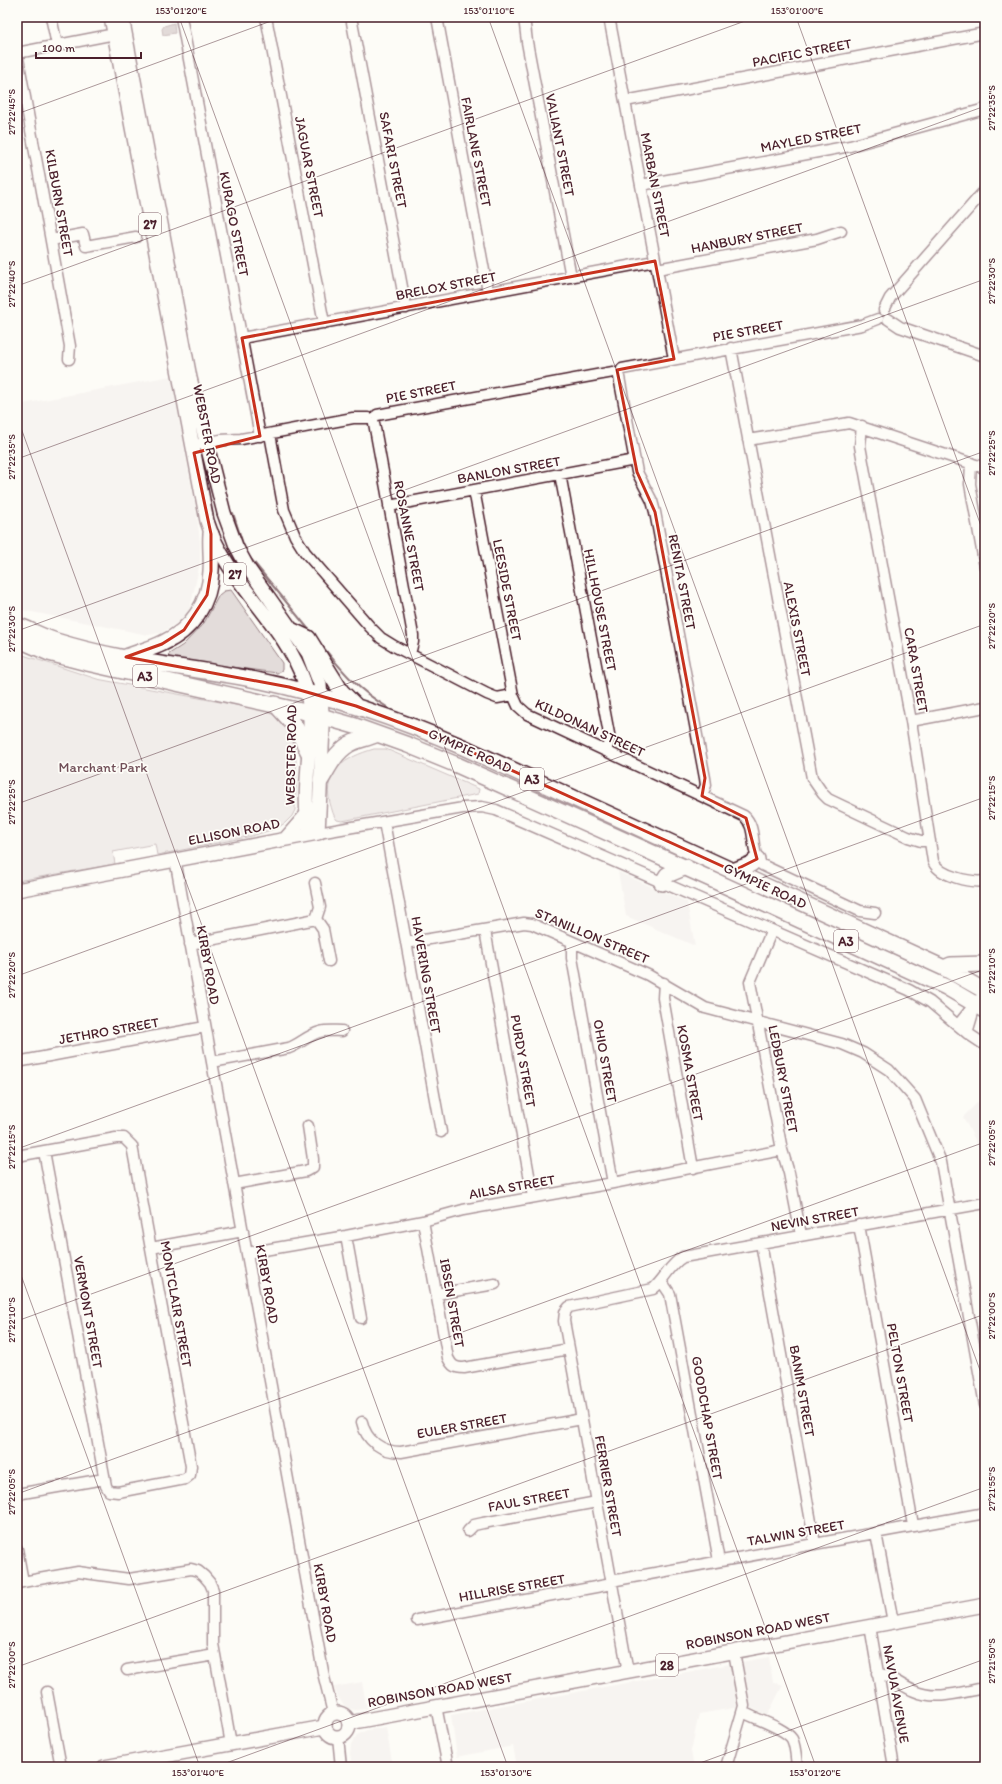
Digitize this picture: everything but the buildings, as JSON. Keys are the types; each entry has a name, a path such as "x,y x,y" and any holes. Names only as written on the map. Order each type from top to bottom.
{"highway":[{"path":"126,657 166,642 184,630 197,614 207,595 210,583 211,534"},
{"name":"GYMPIE ROAD","path":"17,625 56,641 126,657 259,681 314,694 356,706 410,725 944,968 984,989"},
{"path":"293,631 308,638 341,691 356,706"},
{"name":"GYMPIE ROAD","path":"17,639 49,652 87,663 275,704 377,734 457,765 686,867 946,987 980,1007"},
{"path":"275,704 296,726 309,753"},
{"path":"322,780 334,759 342,749 354,742 368,739 377,734"},
{"path":"733,871 760,862 762,885"},
{"path":"662,883 667,875 686,867"},
{"path":"944,968 951,965 985,964"}],"main road":[{"name":"WEBSTER ROAD","path":"111,17 119,33 186,359 224,513 236,546 254,578 293,631 312,662 318,677 314,694 322,780 314,834"},
{"name":"WEBSTER ROAD","path":"122,17 119,33 193,449 211,534 229,566 289,650 314,694"},
{"name":"WEBSTER ROAD","path":"314,834 307,814 309,753 316,715"},
{"path":"286,838 307,814"},
{"name":"ELLISON ROAD","path":"17,890 286,838 314,834"},
{"name":"ROBINSON ROAD WEST","path":"349,1723 985,1605"},
{"path":"333,1713 342,1714 349,1723 347,1732 338,1737 330,1736 324,1727 326,1719 333,1713"},
{"path":"104,1767 324,1727"}],"street":[{"path":"51,17 57,45"},
{"name":"KURAGO STREET","path":"181,17 242,338 265,435"},
{"name":"JAGUAR STREET","path":"266,17 324,323"},
{"name":"SAFARI STREET","path":"352,17 406,308"},
{"name":"FAIRLANE STREET","path":"437,17 488,292"},
{"name":"VALIANT STREET","path":"524,17 527,42 571,277"},
{"name":"MARBAN STREET","path":"609,17 674,359"},
{"path":"17,53 119,33"},
{"name":"PACIFIC STREET","path":"625,101 985,33"},
{"name":"KILBURN STREET","path":"17,53 70,346 69,359"},
{"name":"MAYLED STREET","path":"641,185 850,146 985,109"},
{"path":"984,192 890,298 883,316 900,327 985,356"},
{"name":"HANBURY STREET","path":"656,265 817,239 841,231"},
{"path":"51,240 83,234 87,251 136,237"},
{"name":"BRELOX STREET","path":"242,338 571,277 656,265"},
{"name":"PIE STREET","path":"193,449 353,418 373,419 618,373 674,359 862,325 883,316"},
{"name":"ALEXIS STREET","path":"731,348 812,778 828,799 908,837 921,842 930,841"},
{"name":"RENITA STREET","path":"618,373 637,472 652,501 655,512 706,778 706,785 702,796"},
{"name":"ROSANNE STREET","path":"373,419 413,635 414,642 410,654"},
{"path":"748,440 843,423 862,426 985,468"},
{"name":"CARA STREET","path":"862,426 860,446 911,721 934,864 940,871 968,880 985,881"},
{"path":"265,435 284,510 290,527 300,545 376,633 387,642 491,696 500,698 513,695"},
{"name":"BANLON STREET","path":"389,506 635,460"},
{"path":"971,463 970,484 985,567"},
{"name":"HILLHOUSE STREET","path":"560,474 609,734 609,742 606,751"},
{"name":"LEESIDE STREET","path":"474,490 513,695"},
{"name":"KILDONAN STREET","path":"513,695 518,706 528,714 746,818 750,823 760,862"},
{"path":"911,721 985,707"},
{"name":"ELLISON ROAD","path":"314,834 463,808 482,807 506,813 540,830 662,883"},
{"name":"HAVERING STREET","path":"384,822 441,1132"},
{"name":"KIRBY ROAD","path":"175,859 324,1677 333,1713"},
{"path":"760,862 860,911 875,913"},
{"path":"315,883 320,908 316,919"},
{"path":"662,883 909,990 930,1002 967,1033 985,1045"},
{"path":"190,944 316,919"},
{"path":"316,919 322,929 329,961"},
{"name":"STANILLON STREET","path":"406,943 524,923 532,924 572,943 648,975 705,1008 842,1044 863,1053 889,1070 915,1099 941,1162 985,1405"},
{"name":"PURDY STREET","path":"485,930 533,1197"},
{"name":"LEDBURY STREET","path":"772,930 751,978 782,1150 789,1173 801,1236"},
{"name":"OHIO STREET","path":"572,943 572,958 613,1183"},
{"name":"KOSMA STREET","path":"664,984 663,998 693,1168"},
{"path":"967,1033 980,1007 984,989"},
{"path":"958,1025 980,1007"},
{"name":"JETHRO STREET","path":"17,1062 205,1027"},
{"path":"212,1062 289,1048 320,1032 342,1031"},
{"path":"234,1184 306,1171 313,1167 314,1159 308,1126"},
{"name":"MONTCLAIR STREET","path":"17,1156 129,1137 134,1150 191,1466 190,1475 180,1481 115,1492 108,1490 104,1479"},
{"name":"AILSA STREET","path":"247,1254 423,1221 463,1210 693,1168 782,1150"},
{"name":"VERMONT STREET","path":"44,1151 104,1479"},
{"name":"NEVIN STREET","path":"662,1282 675,1262 683,1257 985,1203"},
{"name":"IBSEN STREET","path":"423,1221 448,1358 451,1365 457,1368 569,1349"},
{"name":"PELTON STREET","path":"859,1225 913,1525"},
{"path":"151,1248 243,1231"},
{"path":"346,1236 361,1318"},
{"name":"BANIM STREET","path":"761,1243 815,1544"},
{"name":"FERRIER STREET","path":"628,1672 564,1320 565,1312 569,1307 644,1292 653,1289 662,1282"},
{"name":"GOODCHAP STREET","path":"662,1282 670,1294 719,1561"},
{"path":"437,1294 495,1284"},
{"name":"EULER STREET","path":"362,1422 367,1436 383,1449 391,1452 401,1452 582,1419"},
{"path":"17,1494 104,1479"},
{"name":"FAUL STREET","path":"468,1531 474,1525 597,1502"},
{"name":"TALWIN STREET","path":"612,1582 913,1525 985,1513"},
{"path":"876,1533 893,1622"},
{"path":"17,1549 20,1583 78,1572 129,1579 182,1570 198,1571 208,1579 213,1590 215,1655 231,1744"},
{"name":"HILLRISE STREET","path":"417,1620 612,1582"},
{"name":"NAVUA AVENUE","path":"870,1626 894,1767"},
{"path":"726,1767 744,1706 734,1652"},
{"path":"127,1670 215,1655"},
{"path":"877,1673 890,1676 915,1692 932,1695 948,1695 985,1688"},
{"path":"47,1692 61,1767"},
{"path":"436,1706 448,1767"},
{"path":"743,1712 782,1731 789,1737 793,1744 797,1767"},
{"path":"338,1737 342,1767"}],"highlighted area":[{"path":"655,261 674,359 617,370 637,472 655,512 705,778 702,796 746,818 757,859 733,871 443,739 356,706 289,687 126,657 162,644 184,630 207,595 211,571 211,534 194,453 260,436 242,338"}],"shaded area":[{"path":"533,17 572,17 535,24"},
{"path":"174,23 175,33 163,35 162,29 164,26"},
{"path":"171,376 197,515 200,542 200,563 190,609 183,619 161,633 148,635 17,609 17,405"},
{"path":"618,872 687,902 695,946 626,916"},
{"path":"985,1095 985,1154 983,1155 963,1117"},
{"path":"769,1657 773,1682 783,1685 767,1716 754,1709 734,1708 699,1714 691,1751 694,1767 517,1767 513,1746 457,1757 451,1715"},
{"path":"362,1682 367,1709 349,1709 337,1696 334,1687"},
{"path":"386,1727 393,1767 352,1767 350,1754 351,1744 357,1735 367,1730"}],"green space":[{"path":"231,590 282,663 282,670 277,673 171,659 168,657 169,654 183,645 204,623 219,595 224,591"},
{"name":"Marchant Park","path":"17,653 97,679 263,710 278,717 286,725 291,735 296,760 295,810 292,816 277,828 252,836 157,855 155,844 113,852 115,864 17,881"},
{"path":"374,749 386,749 479,789 478,794 342,821 337,820 332,810 328,792 333,774 338,767 354,756"}],"waterway":[{"path":"233,513 245,550 310,631"},
{"path":"319,642 342,670 358,686 387,707"}]}
